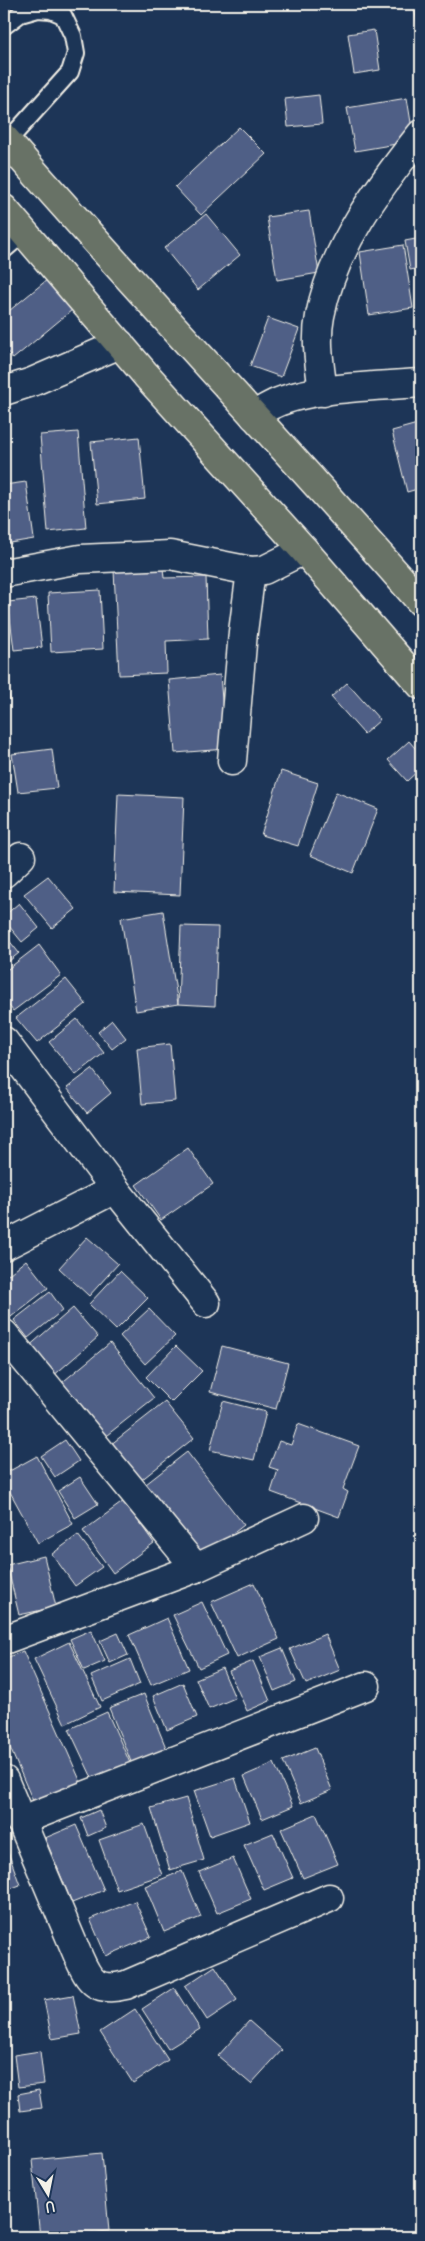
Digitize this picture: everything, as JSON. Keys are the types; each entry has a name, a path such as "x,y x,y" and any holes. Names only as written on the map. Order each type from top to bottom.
{"highway":[{"path":"6,140 168,324 317,483 421,602"},
{"path":"4,209 120,344 304,550 421,685"}],"street":[{"path":"323,392 318,347 320,316 334,266 384,180 421,134"},
{"path":"4,390 32,382 120,344"},
{"path":"254,416 274,404 323,392 421,383"},
{"path":"4,573 80,560 170,555 251,571 264,570 304,550"},
{"path":"232,762 243,632 251,571"},
{"path":"4,1041 115,1188 206,1303"},
{"path":"4,1246 115,1188"},
{"path":"4,1334 196,1568"},
{"path":"4,1640 196,1568 304,1518"},
{"path":"20,1821 366,1686"},
{"path":"4,1780 86,1973 96,1984 110,1989 126,1985 329,1898"}],"lane":[{"path":"4,26 20,14 38,9 51,10 63,15 73,36 76,53 70,72 6,140"},
{"path":"4,250 25,232"}],"building":[{"path":"421,5 421,49 414,6"},
{"path":"374,30 380,70 354,74 348,34"},
{"path":"319,95 322,124 288,127 285,99"},
{"path":"407,98 414,141 355,151 347,108"},
{"path":"239,127 266,154 201,215 175,187"},
{"path":"309,211 319,273 277,280 267,217"},
{"path":"206,214 240,255 198,290 164,248"},
{"path":"421,238 421,268 410,270 405,241"},
{"path":"403,245 413,308 369,315 360,252"},
{"path":"53,275 78,305 13,359 4,347 4,315"},
{"path":"268,318 299,329 281,377 250,366"},
{"path":"421,423 421,488 407,492 392,431"},
{"path":"78,432 86,528 48,532 40,435"},
{"path":"139,437 145,499 97,504 91,442"},
{"path":"26,482 34,539 4,544 4,485"},
{"path":"163,568 164,578 206,577 208,639 166,641 167,673 119,675 114,570"},
{"path":"100,590 103,649 51,652 48,593"},
{"path":"36,599 42,647 14,650 8,602"},
{"path":"4,668 10,699 4,700"},
{"path":"220,675 226,749 175,753 169,680"},
{"path":"347,683 380,720 364,734 331,697"},
{"path":"409,741 421,755 421,768 407,781 388,760"},
{"path":"52,749 57,788 18,792 12,754"},
{"path":"4,760 10,811 4,812"},
{"path":"281,771 318,783 298,846 261,835"},
{"path":"336,792 378,809 353,873 310,855"},
{"path":"118,794 184,797 180,895 114,892"},
{"path":"4,816 7,816 10,846 4,847"},
{"path":"48,876 76,909 52,928 24,894"},
{"path":"19,903 39,928 22,942 4,920 4,916"},
{"path":"163,911 178,1004 136,1011 121,918"},
{"path":"181,926 218,927 215,1006 178,1004"},
{"path":"4,934 19,953 4,965"},
{"path":"39,945 61,975 13,1011 4,999 4,972"},
{"path":"66,979 86,1004 37,1043 16,1018"},
{"path":"77,1019 104,1053 76,1075 49,1042"},
{"path":"112,1020 126,1038 112,1049 98,1032"},
{"path":"170,1044 175,1101 142,1104 137,1048"},
{"path":"92,1069 111,1093 87,1113 67,1088"},
{"path":"188,1148 213,1184 161,1220 136,1185"},
{"path":"87,1237 118,1264 89,1296 59,1268"},
{"path":"26,1260 48,1288 7,1320 4,1316 4,1278"},
{"path":"120,1271 148,1298 116,1330 89,1304"},
{"path":"50,1292 63,1310 28,1338 14,1320"},
{"path":"73,1308 98,1337 52,1377 27,1348"},
{"path":"149,1309 175,1336 145,1364 120,1336"},
{"path":"110,1343 154,1398 102,1439 59,1385"},
{"path":"176,1346 202,1371 171,1402 146,1377"},
{"path":"222,1346 288,1363 276,1409 210,1392"},
{"path":"223,1401 266,1412 254,1460 210,1450"},
{"path":"165,1402 194,1438 140,1481 110,1445"},
{"path":"298,1424 359,1446 343,1489 348,1492 339,1517 271,1492 278,1470 269,1467 279,1441 291,1445"},
{"path":"65,1440 79,1461 55,1477 41,1456"},
{"path":"187,1452 244,1525 203,1557 146,1484"},
{"path":"37,1456 73,1524 38,1543 4,1481 4,1474"},
{"path":"80,1477 98,1504 75,1518 58,1491"},
{"path":"124,1501 154,1543 113,1573 83,1531"},
{"path":"78,1535 102,1567 75,1586 52,1554"},
{"path":"44,1556 56,1607 19,1615 7,1565"},
{"path":"254,1583 279,1639 237,1658 211,1602"},
{"path":"202,1602 227,1655 199,1668 173,1615"},
{"path":"167,1618 189,1669 151,1685 129,1635"},
{"path":"91,1630 105,1661 84,1670 70,1639"},
{"path":"118,1633 128,1655 110,1663 100,1641"},
{"path":"325,1634 340,1670 306,1684 290,1649"},
{"path":"69,1642 100,1707 65,1724 34,1659"},
{"path":"282,1648 296,1682 274,1691 260,1657"},
{"path":"23,1651 83,1787 36,1808 4,1734 4,1659"},
{"path":"130,1659 140,1684 102,1701 91,1676"},
{"path":"253,1661 270,1701 247,1711 229,1671"},
{"path":"222,1668 235,1698 209,1709 196,1679"},
{"path":"183,1683 197,1717 167,1730 153,1696"},
{"path":"144,1694 169,1755 134,1769 109,1708"},
{"path":"107,1712 130,1763 93,1780 69,1729"},
{"path":"315,1748 332,1790 301,1803 283,1761"},
{"path":"274,1763 293,1806 262,1819 244,1776"},
{"path":"235,1778 250,1822 210,1836 194,1791"},
{"path":"186,1798 204,1860 170,1870 151,1808"},
{"path":"99,1810 106,1828 88,1836 81,1818"},
{"path":"316,1814 338,1864 303,1878 281,1829"},
{"path":"144,1824 162,1875 117,1890 99,1840"},
{"path":"76,1825 104,1890 72,1903 45,1838"},
{"path":"273,1833 293,1878 264,1890 244,1845"},
{"path":"4,1841 20,1885 4,1891"},
{"path":"233,1858 251,1899 217,1913 199,1872"},
{"path":"182,1871 201,1917 164,1932 145,1886"},
{"path":"135,1901 151,1937 106,1956 90,1919"},
{"path":"215,1966 237,2000 207,2020 185,1986"},
{"path":"174,1988 200,2029 168,2049 142,2009"},
{"path":"73,1995 81,2034 52,2039 44,2000"},
{"path":"135,2009 168,2060 133,2083 100,2032"},
{"path":"249,2021 282,2050 251,2084 218,2056"},
{"path":"40,2051 44,2084 18,2087 14,2055"},
{"path":"39,2090 42,2108 20,2111 18,2094"},
{"path":"102,2153 109,2231 40,2237 32,2160"}]}
